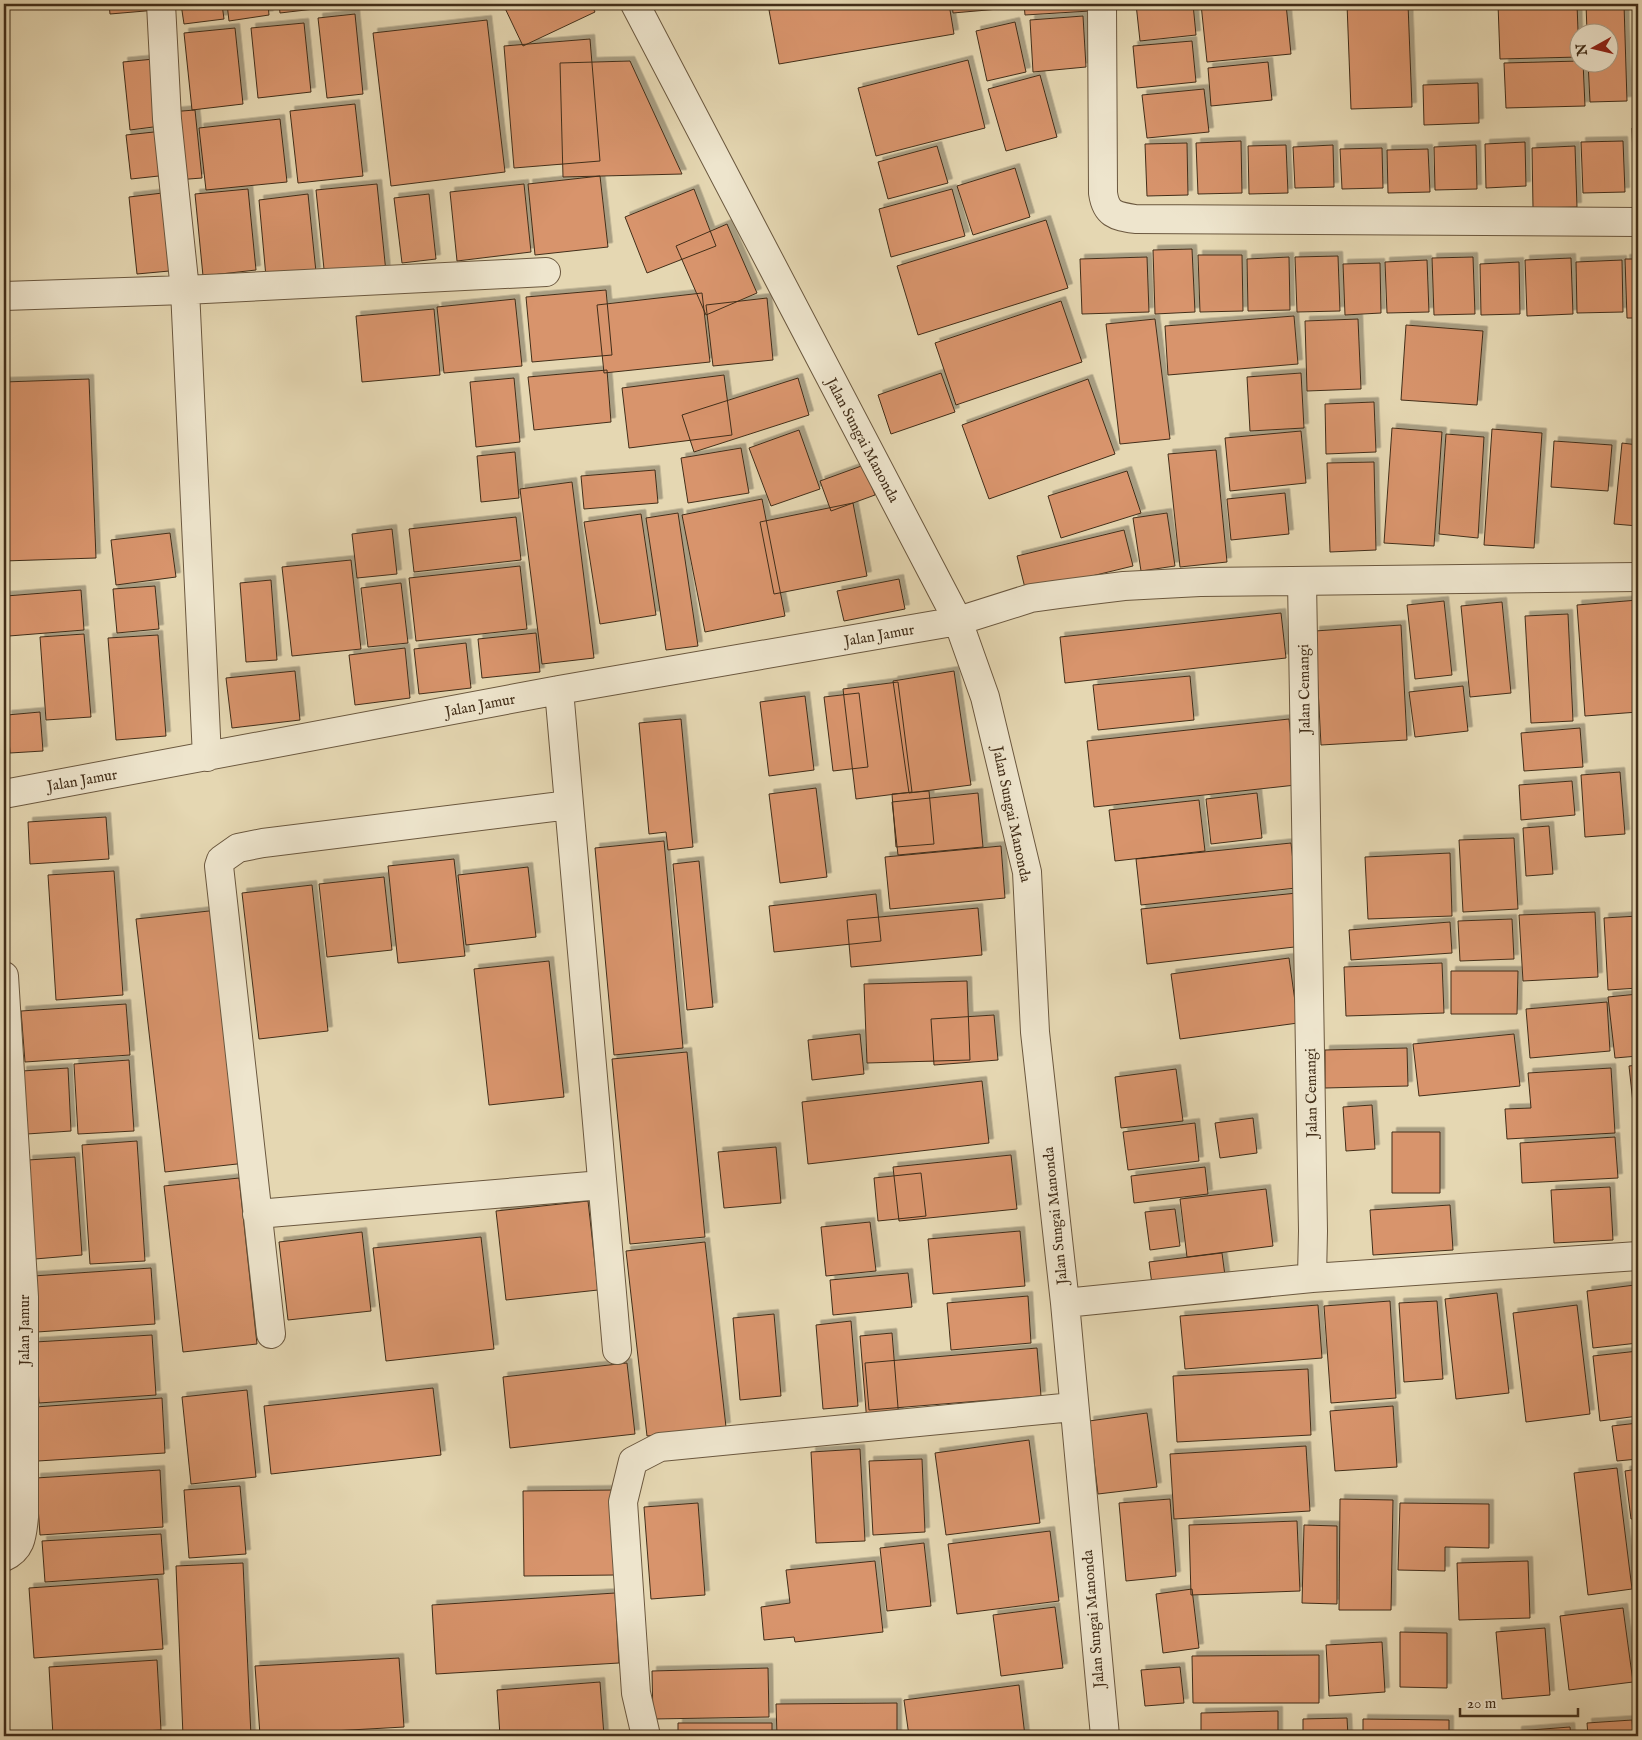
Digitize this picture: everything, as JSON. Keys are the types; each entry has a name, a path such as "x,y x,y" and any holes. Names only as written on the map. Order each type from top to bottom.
{"street":[{"path":"162,4 167,119 184,290 207,757"},
{"name":"Jalan Sungai Manonda","path":"635,4 958,621 985,697 1027,872 1035,1032 1065,1302 1104,1736"},
{"path":"1102,4 1104,205 1109,211 1121,217 1135,219 1638,222"},
{"path":"4,296 184,290 546,272"},
{"path":"958,621 1031,598 1124,586 1200,582 1385,578 1638,577"},
{"name":"Jalan Cemangi","path":"1302,581 1313,1211 1312,1278"},
{"name":"Jalan Jamur","path":"4,794 559,690 958,621"},
{"path":"559,690 617,1350"},
{"path":"271,1334 228,956 219,866 222,858 238,848 264,843 569,805"},
{"name":"Jalan Jamur","path":"4,976 24,1297 24,1517 22,1539 19,1546 12,1553 4,1557"},
{"path":"257,1214 602,1185"},
{"path":"1065,1302 1312,1278 1638,1256"},
{"path":"646,1736 636,1693 622,1502 633,1461 660,1447 1073,1407"}],"building":[{"path":"109,4 156,4 157,10 110,14"},
{"path":"181,4 222,4 224,19 184,24"},
{"path":"227,4 268,4 269,15 229,21"},
{"path":"279,4 314,4 314,9 280,13"},
{"path":"320,4 354,4 320,8"},
{"path":"369,4 401,4 370,8"},
{"path":"503,4 591,4 595,12 523,46"},
{"path":"804,4 949,4 954,34 779,64 769,10"},
{"path":"952,4 1010,4 1010,8 953,13"},
{"path":"1024,4 1089,4 1090,11 1025,15"},
{"path":"1136,4 1193,4 1196,35 1140,41"},
{"path":"1201,4 1286,4 1291,54 1207,62"},
{"path":"1347,4 1408,4 1412,107 1351,109"},
{"path":"1498,4 1577,4 1578,22 1570,22 1570,57 1500,59"},
{"path":"1586,4 1624,4 1627,101 1590,102 1588,72 1620,72 1620,22 1587,22"},
{"path":"1635,4 1638,4 1638,55"},
{"path":"355,14 363,94 327,98 318,18"},
{"path":"1083,16 1086,67 1033,72 1030,20"},
{"path":"487,20 505,172 391,186 373,33"},
{"path":"1015,22 1026,72 987,81 976,31"},
{"path":"304,23 311,92 258,98 251,28"},
{"path":"235,28 243,104 192,110 184,33"},
{"path":"590,39 600,161 514,168 504,46"},
{"path":"1192,41 1196,82 1137,88 1133,46"},
{"path":"154,59 161,126 130,130 123,62"},
{"path":"968,60 985,128 876,156 858,88"},
{"path":"630,61 682,174 563,177 560,63"},
{"path":"1570,61 1570,72 1583,72 1585,106 1506,108 1504,63"},
{"path":"1268,62 1272,100 1211,106 1208,68"},
{"path":"1040,75 1057,137 1006,151 988,89"},
{"path":"1478,83 1479,123 1424,125 1423,85"},
{"path":"1204,89 1209,132 1147,138 1142,95"},
{"path":"355,104 363,176 298,183 290,111"},
{"path":"195,110 202,178 176,180 169,112"},
{"path":"280,119 287,182 206,190 199,128"},
{"path":"1632,128 1638,128 1638,189 1634,189"},
{"path":"163,131 168,175 131,179 126,135"},
{"path":"1241,141 1242,193 1198,194 1196,143"},
{"path":"1623,141 1625,192 1583,193 1581,142"},
{"path":"1525,142 1526,186 1486,188 1485,144"},
{"path":"1187,143 1188,195 1147,196 1145,144"},
{"path":"1286,145 1288,193 1249,194 1248,146"},
{"path":"1333,145 1334,187 1295,188 1293,147"},
{"path":"1476,145 1477,189 1435,190 1434,147"},
{"path":"937,146 948,183 888,199 878,162"},
{"path":"1575,146 1577,207 1533,208 1532,148"},
{"path":"1382,148 1383,188 1342,189 1340,149"},
{"path":"1428,149 1430,192 1388,193 1387,150"},
{"path":"1015,168 1030,217 973,235 957,186"},
{"path":"600,176 608,247 535,255 528,184"},
{"path":"377,184 386,272 325,279 316,190"},
{"path":"524,184 531,252 457,261 450,192"},
{"path":"248,189 256,270 203,276 195,194"},
{"path":"694,189 716,246 647,273 625,217"},
{"path":"952,189 965,236 891,257 879,209"},
{"path":"171,192 180,270 137,274 129,197"},
{"path":"308,194 316,272 266,277 259,200"},
{"path":"429,194 436,259 402,263 394,198"},
{"path":"1046,220 1068,288 918,335 897,266"},
{"path":"727,224 757,293 706,315 676,246"},
{"path":"1192,249 1195,312 1155,314 1153,250"},
{"path":"1198,255 1242,255 1243,311 1200,312"},
{"path":"1338,256 1340,311 1297,312 1295,257"},
{"path":"1147,257 1149,312 1082,314 1080,259"},
{"path":"1289,257 1290,310 1248,311 1247,259"},
{"path":"1473,257 1475,314 1434,315 1432,258"},
{"path":"1571,258 1573,314 1527,316 1525,260"},
{"path":"1625,259 1638,259 1638,318 1627,318"},
{"path":"1427,260 1429,312 1387,313 1385,262"},
{"path":"1622,260 1623,312 1577,313 1576,262"},
{"path":"1519,262 1520,314 1481,315 1480,264"},
{"path":"1380,263 1381,313 1345,315 1343,264"},
{"path":"606,290 612,355 532,362 526,297"},
{"path":"702,293 710,362 604,373 597,305"},
{"path":"767,298 773,360 713,366 706,305"},
{"path":"515,299 522,366 444,373 437,307"},
{"path":"1061,301 1082,362 956,405 935,343"},
{"path":"434,309 440,375 362,382 356,316"},
{"path":"1294,316 1298,364 1168,375 1165,326"},
{"path":"1155,319 1170,439 1120,444 1106,324"},
{"path":"1358,319 1361,389 1307,391 1305,321"},
{"path":"1406,325 1483,331 1477,405 1401,400"},
{"path":"607,370 611,422 534,430 528,377"},
{"path":"941,373 955,412 891,434 878,395"},
{"path":"1301,373 1304,428 1250,431 1247,377"},
{"path":"724,375 732,435 629,448 622,388"},
{"path":"514,378 520,442 476,447 470,382"},
{"path":"798,378 809,415 694,452 682,415"},
{"path":"89,379 96,558 4,561 4,382"},
{"path":"1088,379 1115,454 989,499 962,425"},
{"path":"1374,402 1376,452 1326,454 1325,404"},
{"path":"1392,428 1442,432 1434,546 1384,543"},
{"path":"1492,429 1542,433 1534,548 1484,545"},
{"path":"799,430 820,489 771,506 749,448"},
{"path":"1301,431 1306,483 1230,491 1225,438"},
{"path":"1446,434 1484,437 1478,538 1439,534"},
{"path":"1554,441 1612,445 1608,491 1551,487"},
{"path":"1622,443 1638,445 1638,526 1614,524"},
{"path":"741,448 749,493 688,503 681,458"},
{"path":"1216,450 1227,562 1180,567 1168,454"},
{"path":"515,452 519,498 481,502 477,456"},
{"path":"1374,462 1376,550 1330,552 1327,463"},
{"path":"864,465 875,495 831,511 820,481"},
{"path":"655,470 658,503 584,509 581,476"},
{"path":"1127,471 1141,513 1061,538 1048,496"},
{"path":"572,482 594,658 542,664 520,489"},
{"path":"1285,493 1289,534 1231,540 1227,499"},
{"path":"762,499 785,616 705,632 682,515"},
{"path":"853,503 867,576 774,594 760,522"},
{"path":"678,513 698,646 666,650 646,518"},
{"path":"1167,513 1175,566 1141,571 1133,518"},
{"path":"641,514 656,615 600,624 584,522"},
{"path":"516,517 521,560 414,572 409,529"},
{"path":"392,529 397,574 357,578 352,534"},
{"path":"1124,530 1133,566 1026,592 1017,556"},
{"path":"170,533 176,577 116,585 111,540"},
{"path":"351,560 361,649 292,656 282,567"},
{"path":"520,566 527,629 416,641 409,578"},
{"path":"899,579 905,609 844,621 837,591"},
{"path":"271,580 277,660 246,662 240,583"},
{"path":"401,583 408,643 368,647 361,588"},
{"path":"155,586 159,629 117,633 113,589"},
{"path":"81,590 84,630 9,636 6,596"},
{"path":"1638,600 1638,712 1585,716 1577,605"},
{"path":"1444,601 1452,675 1415,679 1407,605"},
{"path":"1502,602 1511,693 1470,697 1461,606"},
{"path":"1281,613 1286,658 1065,683 1060,637"},
{"path":"1568,614 1573,721 1531,723 1525,616"},
{"path":"1401,625 1407,740 1321,745 1315,631"},
{"path":"536,633 540,672 482,678 478,639"},
{"path":"84,634 91,717 46,720 40,637"},
{"path":"158,635 166,736 116,740 108,638"},
{"path":"466,643 471,688 419,694 414,649"},
{"path":"405,648 410,698 355,705 349,655"},
{"path":"295,671 300,720 232,728 226,678"},
{"path":"954,671 971,785 909,793 893,681"},
{"path":"1190,676 1194,720 1098,730 1093,685"},
{"path":"898,682 912,792 856,799 843,689"},
{"path":"1463,686 1468,731 1415,737 1409,692"},
{"path":"859,693 868,767 833,771 824,697"},
{"path":"805,696 814,770 769,776 760,702"},
{"path":"40,712 43,751 10,753 7,715"},
{"path":"681,719 693,847 668,850 666,832 649,834 639,723"},
{"path":"1289,719 1296,785 1094,807 1087,741"},
{"path":"1580,728 1583,767 1524,771 1521,733"},
{"path":"1620,772 1625,834 1585,837 1581,775"},
{"path":"1572,781 1575,815 1521,820 1519,785"},
{"path":"816,788 827,877 780,883 769,794"},
{"path":"929,791 934,844 896,847 892,794"},
{"path":"978,793 983,847 898,855 892,802"},
{"path":"1257,793 1262,838 1211,844 1206,799"},
{"path":"1199,800 1205,851 1115,861 1109,810"},
{"path":"106,817 109,859 30,864 28,822"},
{"path":"1549,826 1553,874 1526,876 1523,828"},
{"path":"1514,838 1518,909 1463,912 1459,840"},
{"path":"664,841 683,1048 614,1055 595,848"},
{"path":"1291,843 1296,888 1141,905 1136,859"},
{"path":"1001,846 1005,898 890,909 885,857"},
{"path":"1450,853 1452,916 1368,919 1365,857"},
{"path":"454,859 465,956 398,963 388,866"},
{"path":"699,861 713,1007 687,1010 673,864"},
{"path":"528,867 536,937 466,945 458,875"},
{"path":"114,871 123,995 56,1000 48,875"},
{"path":"384,877 392,950 327,957 319,884"},
{"path":"312,885 328,1031 259,1039 242,893"},
{"path":"1297,893 1303,946 1147,964 1141,909"},
{"path":"876,894 881,941 774,952 769,906"},
{"path":"978,908 982,955 851,967 847,920"},
{"path":"218,910 246,1163 165,1172 136,919"},
{"path":"1595,912 1598,977 1523,981 1519,915"},
{"path":"1638,916 1638,988 1608,990 1604,918"},
{"path":"1512,919 1514,959 1460,961 1458,921"},
{"path":"1450,922 1452,953 1351,960 1349,930"},
{"path":"1289,958 1298,1023 1180,1039 1171,974"},
{"path":"549,961 564,1097 489,1105 474,969"},
{"path":"1442,963 1444,1013 1346,1016 1344,967"},
{"path":"1451,971 1518,971 1517,1014 1451,1014"},
{"path":"967,981 970,1060 867,1063 864,984"},
{"path":"1638,994 1638,1056 1615,1058 1608,997"},
{"path":"1607,1002 1610,1051 1530,1058 1526,1009"},
{"path":"126,1004 130,1055 25,1062 21,1011"},
{"path":"994,1015 998,1060 934,1065 931,1019"},
{"path":"860,1034 864,1074 812,1080 808,1040"},
{"path":"1514,1034 1520,1086 1419,1096 1413,1044"},
{"path":"1407,1048 1408,1086 1325,1088 1325,1050"},
{"path":"687,1052 705,1237 630,1244 612,1059"},
{"path":"129,1060 134,1131 78,1134 74,1064"},
{"path":"1638,1065 1638,1121 1635,1122 1629,1066"},
{"path":"68,1068 71,1131 27,1134 22,1071"},
{"path":"1611,1068 1615,1133 1507,1139 1505,1109 1531,1108 1528,1073"},
{"path":"1176,1069 1183,1121 1121,1128 1115,1077"},
{"path":"982,1081 989,1143 808,1164 802,1102"},
{"path":"1372,1105 1375,1149 1346,1151 1343,1107"},
{"path":"1253,1118 1257,1153 1220,1158 1215,1123"},
{"path":"1195,1123 1199,1161 1128,1170 1123,1132"},
{"path":"1392,1132 1440,1132 1440,1193 1392,1193"},
{"path":"1615,1137 1618,1178 1522,1183 1520,1143"},
{"path":"137,1141 145,1261 90,1264 82,1145"},
{"path":"776,1147 781,1203 724,1208 718,1152"},
{"path":"1011,1155 1017,1209 899,1221 893,1167"},
{"path":"75,1157 82,1255 35,1259 28,1160"},
{"path":"1205,1167 1208,1194 1134,1203 1131,1176"},
{"path":"921,1173 926,1216 878,1221 874,1178"},
{"path":"239,1178 257,1344 183,1352 164,1186"},
{"path":"1610,1187 1613,1240 1554,1243 1551,1190"},
{"path":"1266,1189 1273,1246 1187,1257 1180,1199"},
{"path":"588,1201 598,1290 506,1300 496,1211"},
{"path":"12,1205 15,1260 4,1260 4,1206"},
{"path":"1450,1205 1453,1250 1373,1255 1370,1210"},
{"path":"1175,1209 1180,1246 1150,1250 1145,1212"},
{"path":"870,1222 876,1271 826,1276 821,1227"},
{"path":"1020,1231 1025,1286 933,1294 928,1239"},
{"path":"362,1232 371,1311 288,1320 279,1242"},
{"path":"481,1237 494,1349 386,1361 373,1248"},
{"path":"705,1242 726,1427 647,1436 626,1251"},
{"path":"1222,1253 1226,1283 1153,1292 1149,1262"},
{"path":"16,1266 18,1317 4,1318 4,1267"},
{"path":"151,1268 155,1324 37,1332 33,1276"},
{"path":"908,1273 912,1307 833,1315 830,1280"},
{"path":"1635,1285 1638,1343 1593,1348 1587,1291"},
{"path":"1497,1293 1509,1393 1456,1399 1445,1299"},
{"path":"1028,1296 1031,1343 951,1350 947,1303"},
{"path":"1390,1301 1396,1398 1331,1403 1324,1306"},
{"path":"1437,1301 1443,1379 1404,1382 1399,1303"},
{"path":"1318,1305 1322,1358 1185,1369 1180,1316"},
{"path":"1577,1305 1590,1414 1526,1422 1513,1313"},
{"path":"774,1314 781,1396 740,1400 733,1318"},
{"path":"851,1321 858,1406 823,1409 816,1325"},
{"path":"892,1333 899,1420 867,1423 860,1336"},
{"path":"152,1335 156,1395 39,1403 35,1342"},
{"path":"1037,1348 1041,1396 869,1410 865,1363"},
{"path":"1638,1351 1638,1416 1600,1421 1593,1356"},
{"path":"627,1363 635,1434 510,1448 503,1377"},
{"path":"1308,1369 1311,1435 1177,1442 1173,1376"},
{"path":"433,1388 441,1455 271,1474 264,1406"},
{"path":"247,1390 256,1477 191,1484 182,1397"},
{"path":"162,1398 165,1453 38,1461 35,1407"},
{"path":"1393,1406 1397,1467 1335,1471 1330,1411"},
{"path":"1147,1413 1157,1487 1098,1494 1089,1421"},
{"path":"1638,1423 1638,1459 1617,1461 1612,1426"},
{"path":"1029,1440 1040,1523 946,1535 935,1453"},
{"path":"1306,1446 1310,1511 1174,1519 1170,1454"},
{"path":"860,1449 865,1541 816,1543 811,1452"},
{"path":"922,1459 925,1532 873,1535 869,1461"},
{"path":"1617,1468 1632,1589 1588,1595 1574,1473"},
{"path":"1638,1469 1638,1518 1631,1519 1625,1471"},
{"path":"160,1470 163,1527 40,1535 36,1478"},
{"path":"240,1486 246,1554 189,1558 184,1490"},
{"path":"614,1490 616,1575 524,1576 523,1491"},
{"path":"1170,1499 1176,1576 1126,1581 1119,1503"},
{"path":"1340,1499 1393,1500 1391,1610 1339,1610"},
{"path":"698,1503 705,1595 651,1599 644,1507"},
{"path":"1400,1503 1489,1504 1489,1548 1445,1547 1445,1571 1398,1570"},
{"path":"1297,1521 1300,1591 1191,1595 1189,1525"},
{"path":"1304,1525 1337,1526 1337,1604 1302,1603"},
{"path":"1050,1531 1059,1601 957,1614 948,1544"},
{"path":"161,1534 164,1574 45,1582 42,1541"},
{"path":"924,1543 931,1606 887,1611 880,1548"},
{"path":"875,1561 883,1632 795,1642 794,1637 764,1640 761,1607 790,1603 786,1570"},
{"path":"1528,1561 1530,1618 1459,1620 1457,1563"},
{"path":"243,1563 251,1736 183,1736 176,1566"},
{"path":"158,1579 163,1649 34,1658 29,1588"},
{"path":"1192,1589 1199,1648 1163,1653 1156,1594"},
{"path":"615,1593 619,1663 436,1674 432,1605"},
{"path":"1638,1598 1638,1630 1637,1630 1633,1599"},
{"path":"1055,1607 1063,1668 1001,1676 993,1615"},
{"path":"1623,1608 1633,1682 1569,1690 1560,1616"},
{"path":"1545,1628 1550,1695 1502,1699 1496,1632"},
{"path":"1400,1632 1447,1633 1447,1688 1400,1687"},
{"path":"1382,1642 1385,1692 1329,1696 1326,1645"},
{"path":"1319,1655 1319,1703 1193,1703 1192,1656"},
{"path":"399,1658 404,1727 260,1735 255,1666"},
{"path":"157,1660 161,1730 53,1736 49,1667"},
{"path":"1180,1667 1184,1703 1145,1706 1141,1670"},
{"path":"768,1668 769,1717 653,1719 652,1671"},
{"path":"600,1682 604,1736 500,1736 497,1690"},
{"path":"1019,1685 1025,1736 909,1736 904,1700"},
{"path":"897,1703 897,1736 777,1736 776,1704"},
{"path":"1278,1711 1278,1736 1201,1736 1201,1713"},
{"path":"1347,1718 1348,1736 1303,1736 1303,1719"},
{"path":"1363,1719 1449,1720 1449,1736 1363,1736"},
{"path":"1632,1720 1633,1736 1588,1736 1587,1723"},
{"path":"678,1723 772,1723 772,1736 678,1736"},
{"path":"1570,1727 1571,1736 1517,1736 1517,1731"}]}
